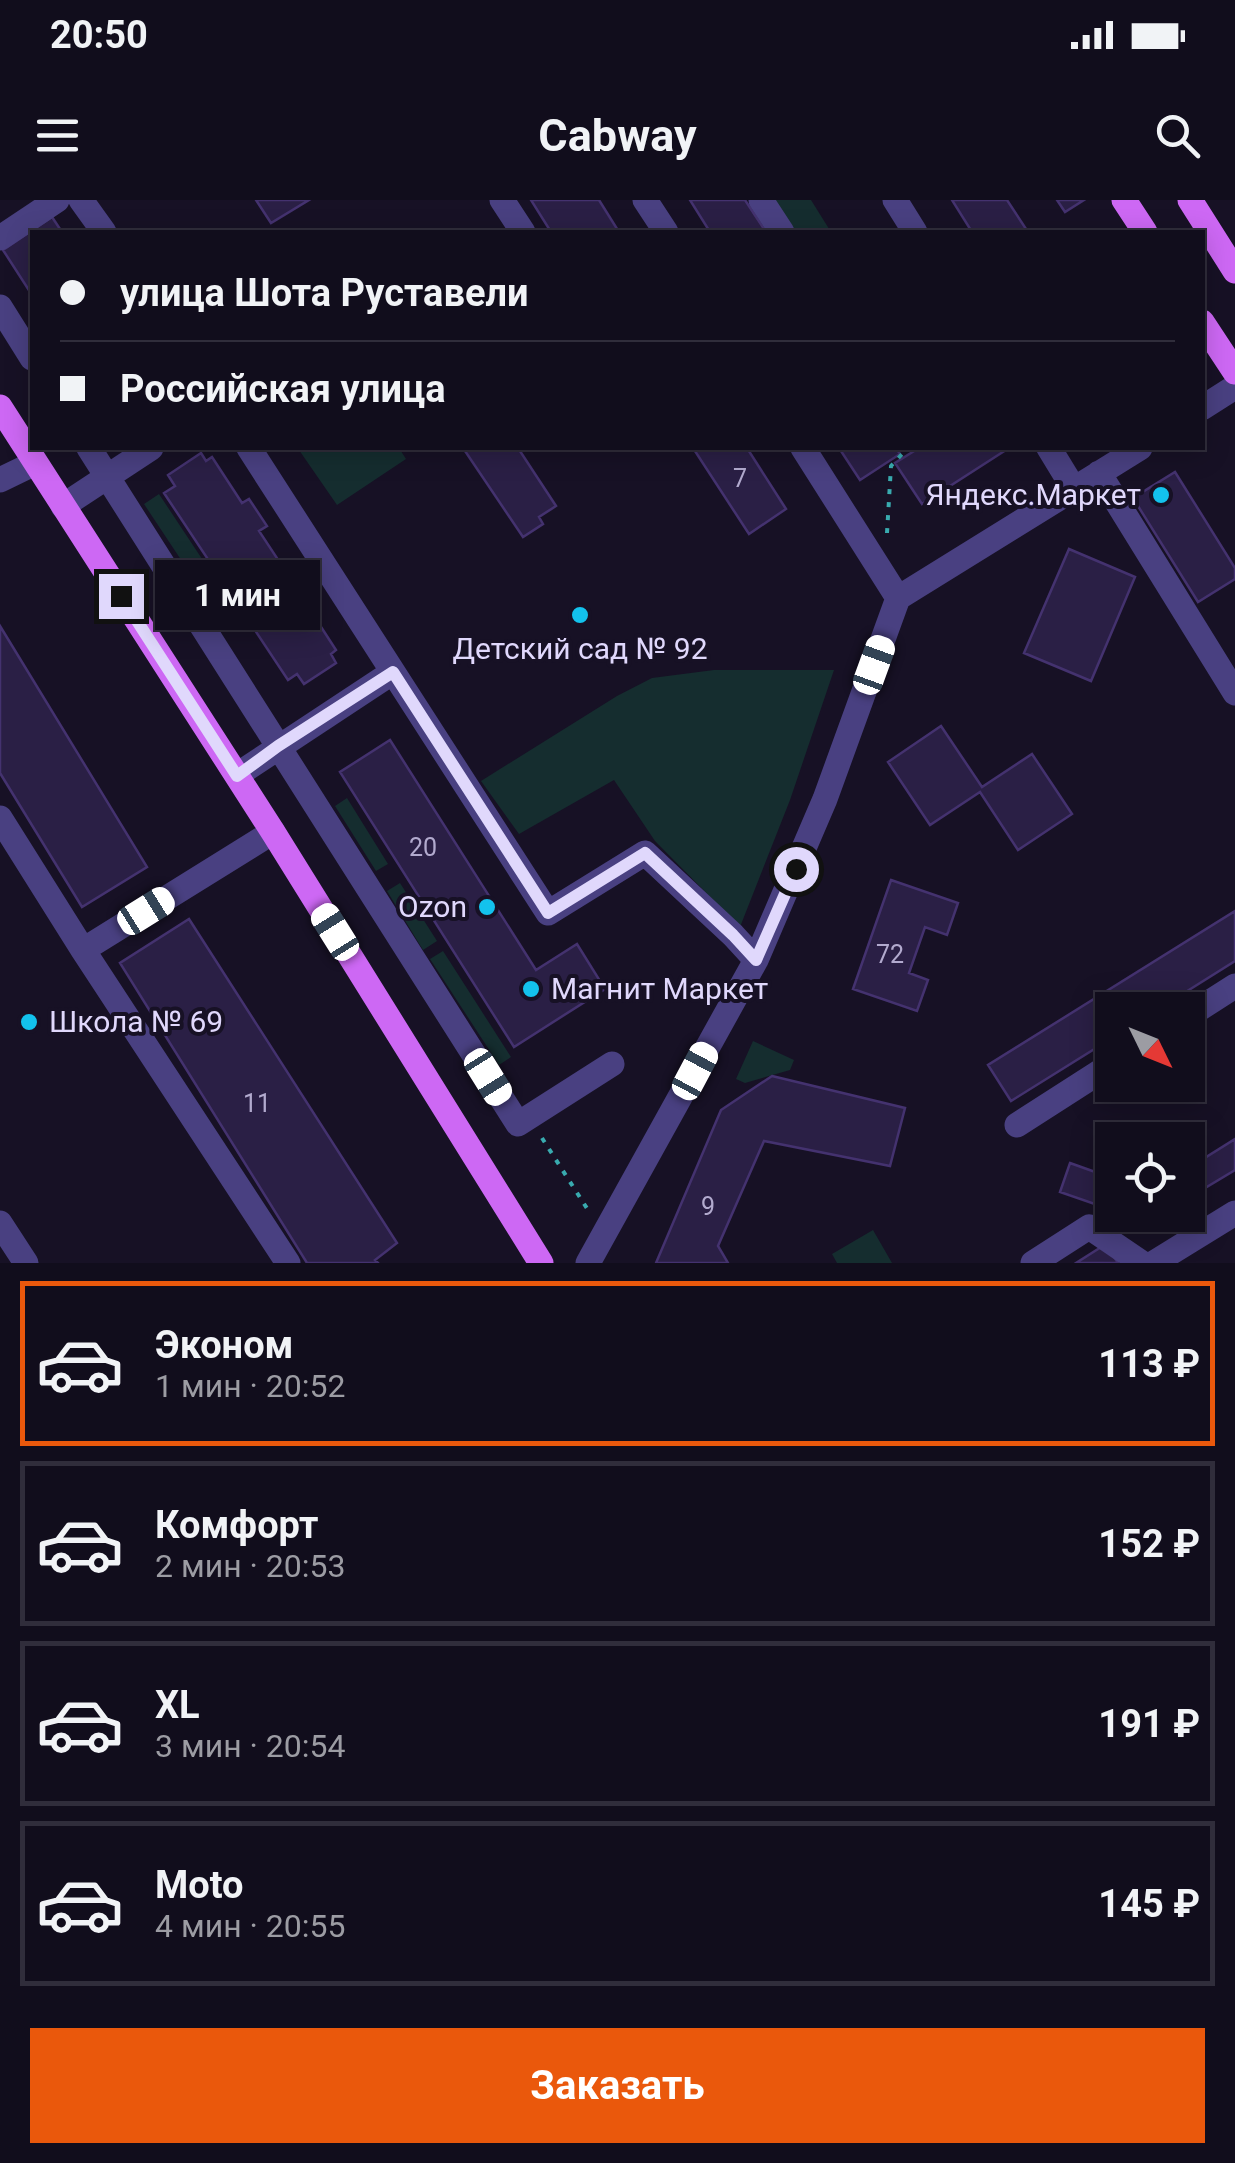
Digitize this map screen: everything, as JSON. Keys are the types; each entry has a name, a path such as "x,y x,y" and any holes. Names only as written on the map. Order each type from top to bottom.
{"main road":[{"path":"1124,200 1144,230"},
{"path":"1190,200 1235,271"},
{"path":"1205,327 1235,372"},
{"path":"0,407 274,832 541,1263"}],"street":[{"path":"82,200 103,230"},
{"path":"502,200 522,230"},
{"path":"646,200 665,230"},
{"path":"762,200 781,230"},
{"path":"895,200 915,230"},
{"path":"0,238 45,203"},
{"path":"0,307 30,355"},
{"path":"1205,406 1235,388"},
{"path":"90,450 518,1124 612,1064"},
{"path":"63,506 148,450"},
{"path":"250,450 548,913 645,853 756,960"},
{"path":"803,450 891,587"},
{"path":"1050,450 1074,489"},
{"path":"588,1263 756,960 825,799 891,587 1074,489 1137,450"},
{"path":"0,480 36,464"},
{"path":"1099,473 1235,694"},
{"path":"237,776 393,672"},
{"path":"0,818 288,1263"},
{"path":"83,950 274,832"},
{"path":"1205,1005 1235,986"},
{"path":"1017,1125 1095,1075"},
{"path":"1154,1263 1235,1213"},
{"path":"0,1223 26,1263"},
{"path":"1033,1263 1090,1227 1142,1263"}],"path":[{"path":"891,587 891,466 904,450"},
{"path":"528,1117 589,1211"}],"green space":[{"path":"772,200 811,200 830,230 791,230"},
{"path":"299,450 400,450 406,459 337,505"},
{"path":"159,494 218,583 203,593 144,504"},
{"path":"714,670 834,670 790,800 740,927 655,841 614,780 519,834 481,781 652,678"},
{"path":"347,798 388,864 376,871 335,806"},
{"path":"400,883 437,941 423,950 387,891"},
{"path":"443,951 511,1057 499,1065 430,959"},
{"path":"753,1041 794,1060 790,1070 745,1083 736,1079"},
{"path":"873,1230 892,1263 837,1263 832,1254"}],"building":[{"path":"256,200 309,200 271,223"},
{"path":"531,200 599,200 618,230 550,230"},
{"path":"690,200 745,200 765,230 709,230"},
{"path":"952,200 1007,200 1027,230 971,230"},
{"path":"1057,200 1084,200 1065,212"},
{"path":"52,217 61,230 33,230"},
{"path":"30,232 30,292 3,250"},
{"path":"464,450 519,450 556,506 539,517 543,524 523,537"},
{"path":"694,450 748,450 786,509 749,534"},
{"path":"840,450 897,450 900,454 860,480"},
{"path":"916,450 1006,450 922,504 895,463"},
{"path":"201,453 206,461 212,457 242,503 249,499 267,526 259,531 294,584 300,580 319,608 312,613 336,650 331,654 336,663 304,684 297,674 288,680 164,493 175,486 168,475"},
{"path":"1175,472 1235,568 1235,579 1198,602 1133,498"},
{"path":"1069,549 1135,577 1091,681 1024,653"},
{"path":"0,626 147,867 82,907 0,773"},
{"path":"941,726 982,787 1032,754 1072,814 1018,850 980,792 930,825 888,762"},
{"path":"390,740 536,970 577,944 605,989 514,1047 340,772"},
{"path":"891,880 958,903 947,935 925,927 909,973 928,980 917,1011 853,989"},
{"path":"1235,911 1235,961 1186,992 1105,992"},
{"path":"189,919 397,1243 375,1260 378,1263 307,1263 120,963"},
{"path":"1095,998 1095,1049 1011,1101 988,1065"},
{"path":"772,1076 905,1108 890,1166 764,1141 718,1246 728,1263 656,1263 721,1110"},
{"path":"1235,1139 1235,1170 1205,1188 1205,1158"},
{"path":"1070,1163 1095,1172 1095,1204 1060,1192"},
{"path":"1106,1244 1118,1263 1076,1263"}],"place":[{"name":"Яндекс.Маркет","path":"1161,495"},
{"name":"Детский сад № 92","path":"580,615"},
{"name":"Ozon","path":"487,907"},
{"name":"Магнит Маркет","path":"531,989"},
{"name":"Школа № 69","path":"29,1022"}],"route":[{"path":"121,596 237,776 393,672 548,913 645,853 756,960 796,869"}]}
